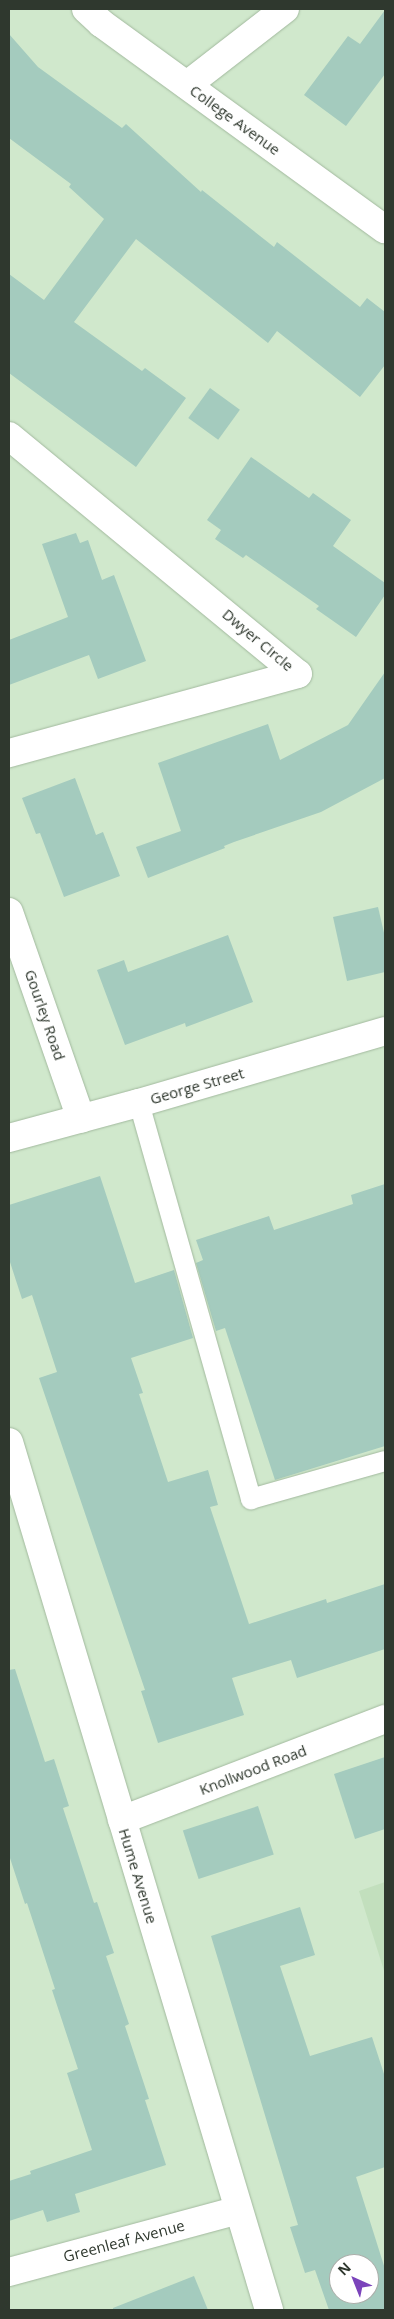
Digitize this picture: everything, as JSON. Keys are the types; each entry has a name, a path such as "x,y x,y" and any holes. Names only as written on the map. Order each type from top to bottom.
{"street":[{"name":"College Avenue","path":"86,9 101,23 385,229"},
{"path":"187,85 286,9"},
{"name":"Dwyer Circle","path":"9,436 298,674 9,753"},
{"name":"Gourley Road","path":"9,912 81,1119"},
{"name":"George Street","path":"9,1138 139,1103 385,1031"},
{"name":"Hume Avenue","path":"9,1442 269,2310"},
{"name":"Knollwood Road","path":"122,1820 385,1719"},
{"name":"Greenleaf Avenue","path":"9,2272 238,2210"}],"lane":[{"path":"139,1103 251,1499 385,1461"}],"shaded area":[{"path":"385,1882 385,1974 359,1891"}],"building":[{"path":"385,10 385,74 346,126 304,95 348,36 360,44"},
{"path":"9,34 38,67 122,128 126,124 201,192 202,190 274,247 277,242 360,307 367,298 385,312 385,365 360,397 277,331 268,343 136,239 74,322 142,371 145,368 186,398 136,467 9,373 9,274 44,300 104,219 69,187 71,184 9,138"},
{"path":"210,388 240,410 218,440 188,418"},
{"path":"251,457 309,498 313,493 351,520 333,546 385,583 385,595 356,637 316,609 319,606 246,555 243,558 215,539 221,530 207,520"},
{"path":"76,533 80,543 88,540 102,580 114,575 146,661 98,679 89,655 9,685 9,640 68,617 42,544"},
{"path":"385,672 385,778 321,812 234,842 224,846 225,848 148,878 136,847 181,831 158,763 268,724 280,760 348,725"},
{"path":"75,778 96,835 103,832 120,876 64,897 40,833 36,834 22,798"},
{"path":"378,907 385,937 385,972 347,981 333,917"},
{"path":"228,935 253,1002 186,1027 185,1023 125,1045 97,970 124,960 128,972"},
{"path":"100,1176 135,1283 174,1270 193,1338 131,1358 143,1393 139,1394 168,1482 208,1470 218,1505 210,1507 249,1624 326,1599 327,1603 385,1584 385,1649 297,1678 291,1660 232,1678 244,1715 158,1743 141,1691 145,1690 39,1378 57,1372 32,1295 22,1299 9,1259 9,1205"},
{"path":"385,1184 385,1446 275,1480 225,1328 216,1331 196,1263 203,1260 196,1240 269,1216 274,1230 353,1204 351,1195"},
{"path":"15,1669 45,1762 54,1759 69,1806 63,1808 94,1903 97,1902 114,1953 106,1956 129,2024 125,2026 149,2099 145,2100 166,2165 75,2194 80,2212 47,2222 43,2210 9,2221 9,2181 31,2174 30,2171 92,2150 67,2073 78,2069 52,1990 55,1989 9,1855 9,1670"},
{"path":"385,1757 385,1829 355,1839 334,1774"},
{"path":"258,1806 274,1855 199,1879 183,1830"},
{"path":"300,1907 315,1955 280,1966 310,2056 372,2037 385,2077 385,2167 356,2177 385,2269 385,2310 329,2310 315,2270 305,2273 290,2227 298,2225 211,1936"},
{"path":"194,2276 208,2310 113,2310 113,2308"}]}
